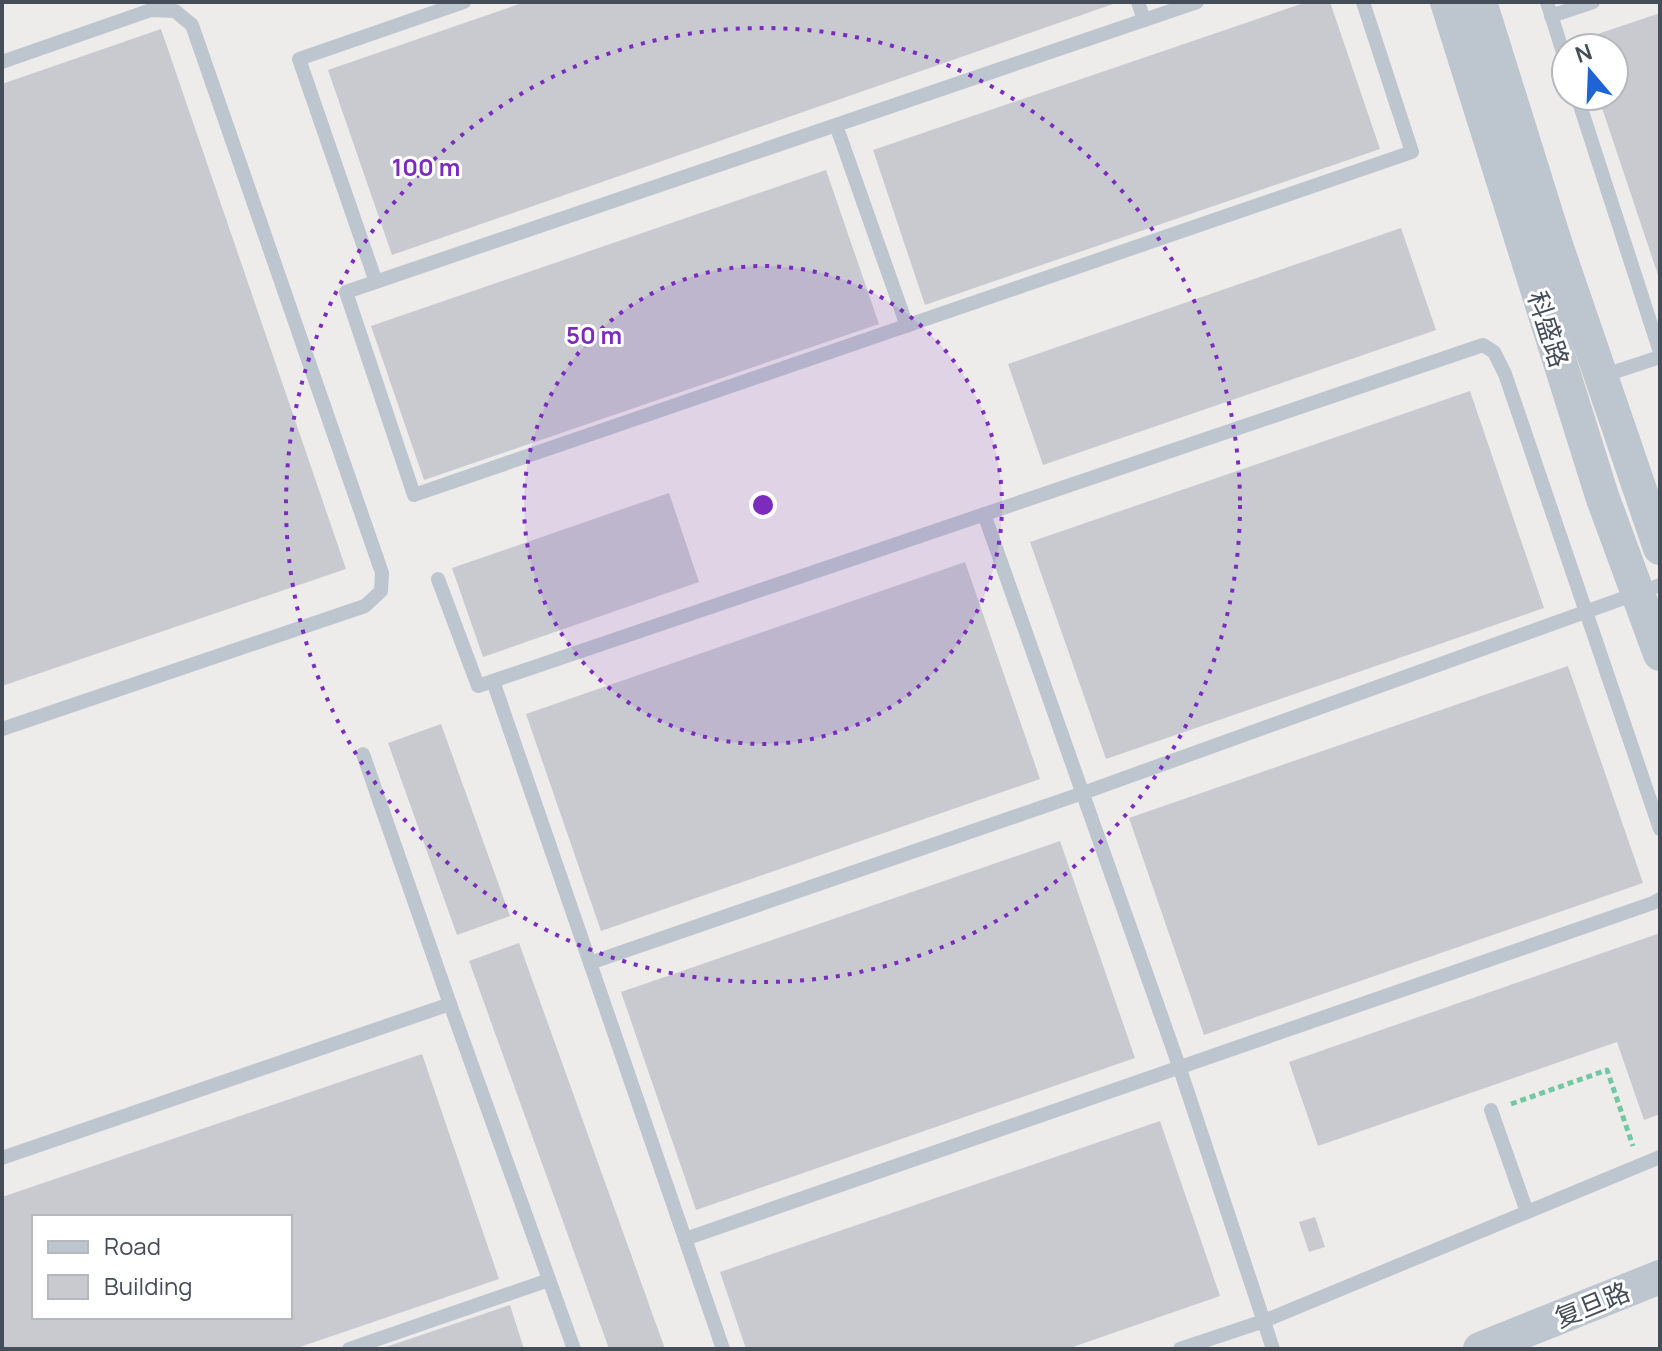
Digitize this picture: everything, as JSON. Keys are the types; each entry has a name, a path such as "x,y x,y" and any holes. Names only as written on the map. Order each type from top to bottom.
{"street":[{"name":"科盛路","path":"1447,2 1584,382 1660,548"},
{"name":"科盛路","path":"1480,2 1555,242 1584,382 1602,496 1648,589 1660,654"},
{"name":"复旦路","path":"1480,1349 1660,1277"}],"lane":[{"path":"376,282 299,59 464,2"},
{"path":"1138,2 1144,20"},
{"path":"1197,2 346,292 414,495 1412,152 1363,2"},
{"path":"1556,32 1549,9 1593,2"},
{"path":"2,62 151,10 175,11 192,25 382,573 381,591 365,606 2,729"},
{"path":"1582,112 1660,355 1584,382"},
{"path":"836,125 907,326"},
{"path":"438,579 478,686 1483,345 1494,352 1505,374 1660,829"},
{"path":"984,514 1179,1066 1273,1349"},
{"path":"590,963 1083,793 1648,589"},
{"path":"493,681 723,1349"},
{"path":"363,754 574,1349"},
{"path":"685,1239 1660,899"},
{"path":"2,1158 450,1004"},
{"path":"1491,1110 1527,1212"},
{"path":"1180,1349 1264,1321 1660,1157"},
{"path":"349,1349 549,1280"}],"path":[{"path":"1491,1110 1607,1070 1640,1166"}],"building":[{"path":"525,2 1119,2 392,255 328,70"},
{"path":"1307,2 1330,2 1380,149 925,305 873,150"},
{"path":"1660,13 1660,278 1603,112 1630,112 1630,32 1604,32"},
{"path":"161,29 346,569 2,686 2,84"},
{"path":"826,170 879,324 424,480 371,326"},
{"path":"1401,228 1436,330 1043,465 1008,364"},
{"path":"1470,391 1544,608 1106,759 1030,542"},
{"path":"669,493 699,582 483,657 452,568"},
{"path":"965,562 1040,779 601,931 526,714"},
{"path":"1568,666 1643,883 1204,1035 1129,818"},
{"path":"441,724 510,916 457,935 388,743"},
{"path":"1060,841 1135,1058 696,1210 621,992"},
{"path":"1660,933 1660,1114 1644,1120 1617,1042 1318,1146 1289,1062"},
{"path":"519,943 665,1349 609,1349 469,961"},
{"path":"422,1054 499,1279 294,1349 2,1349 2,1197"},
{"path":"1160,1121 1220,1296 1067,1349 746,1349 720,1272"},
{"path":"1315,1217 1325,1247 1309,1252 1299,1222"},
{"path":"510,1305 524,1349 383,1349 383,1348"}]}
